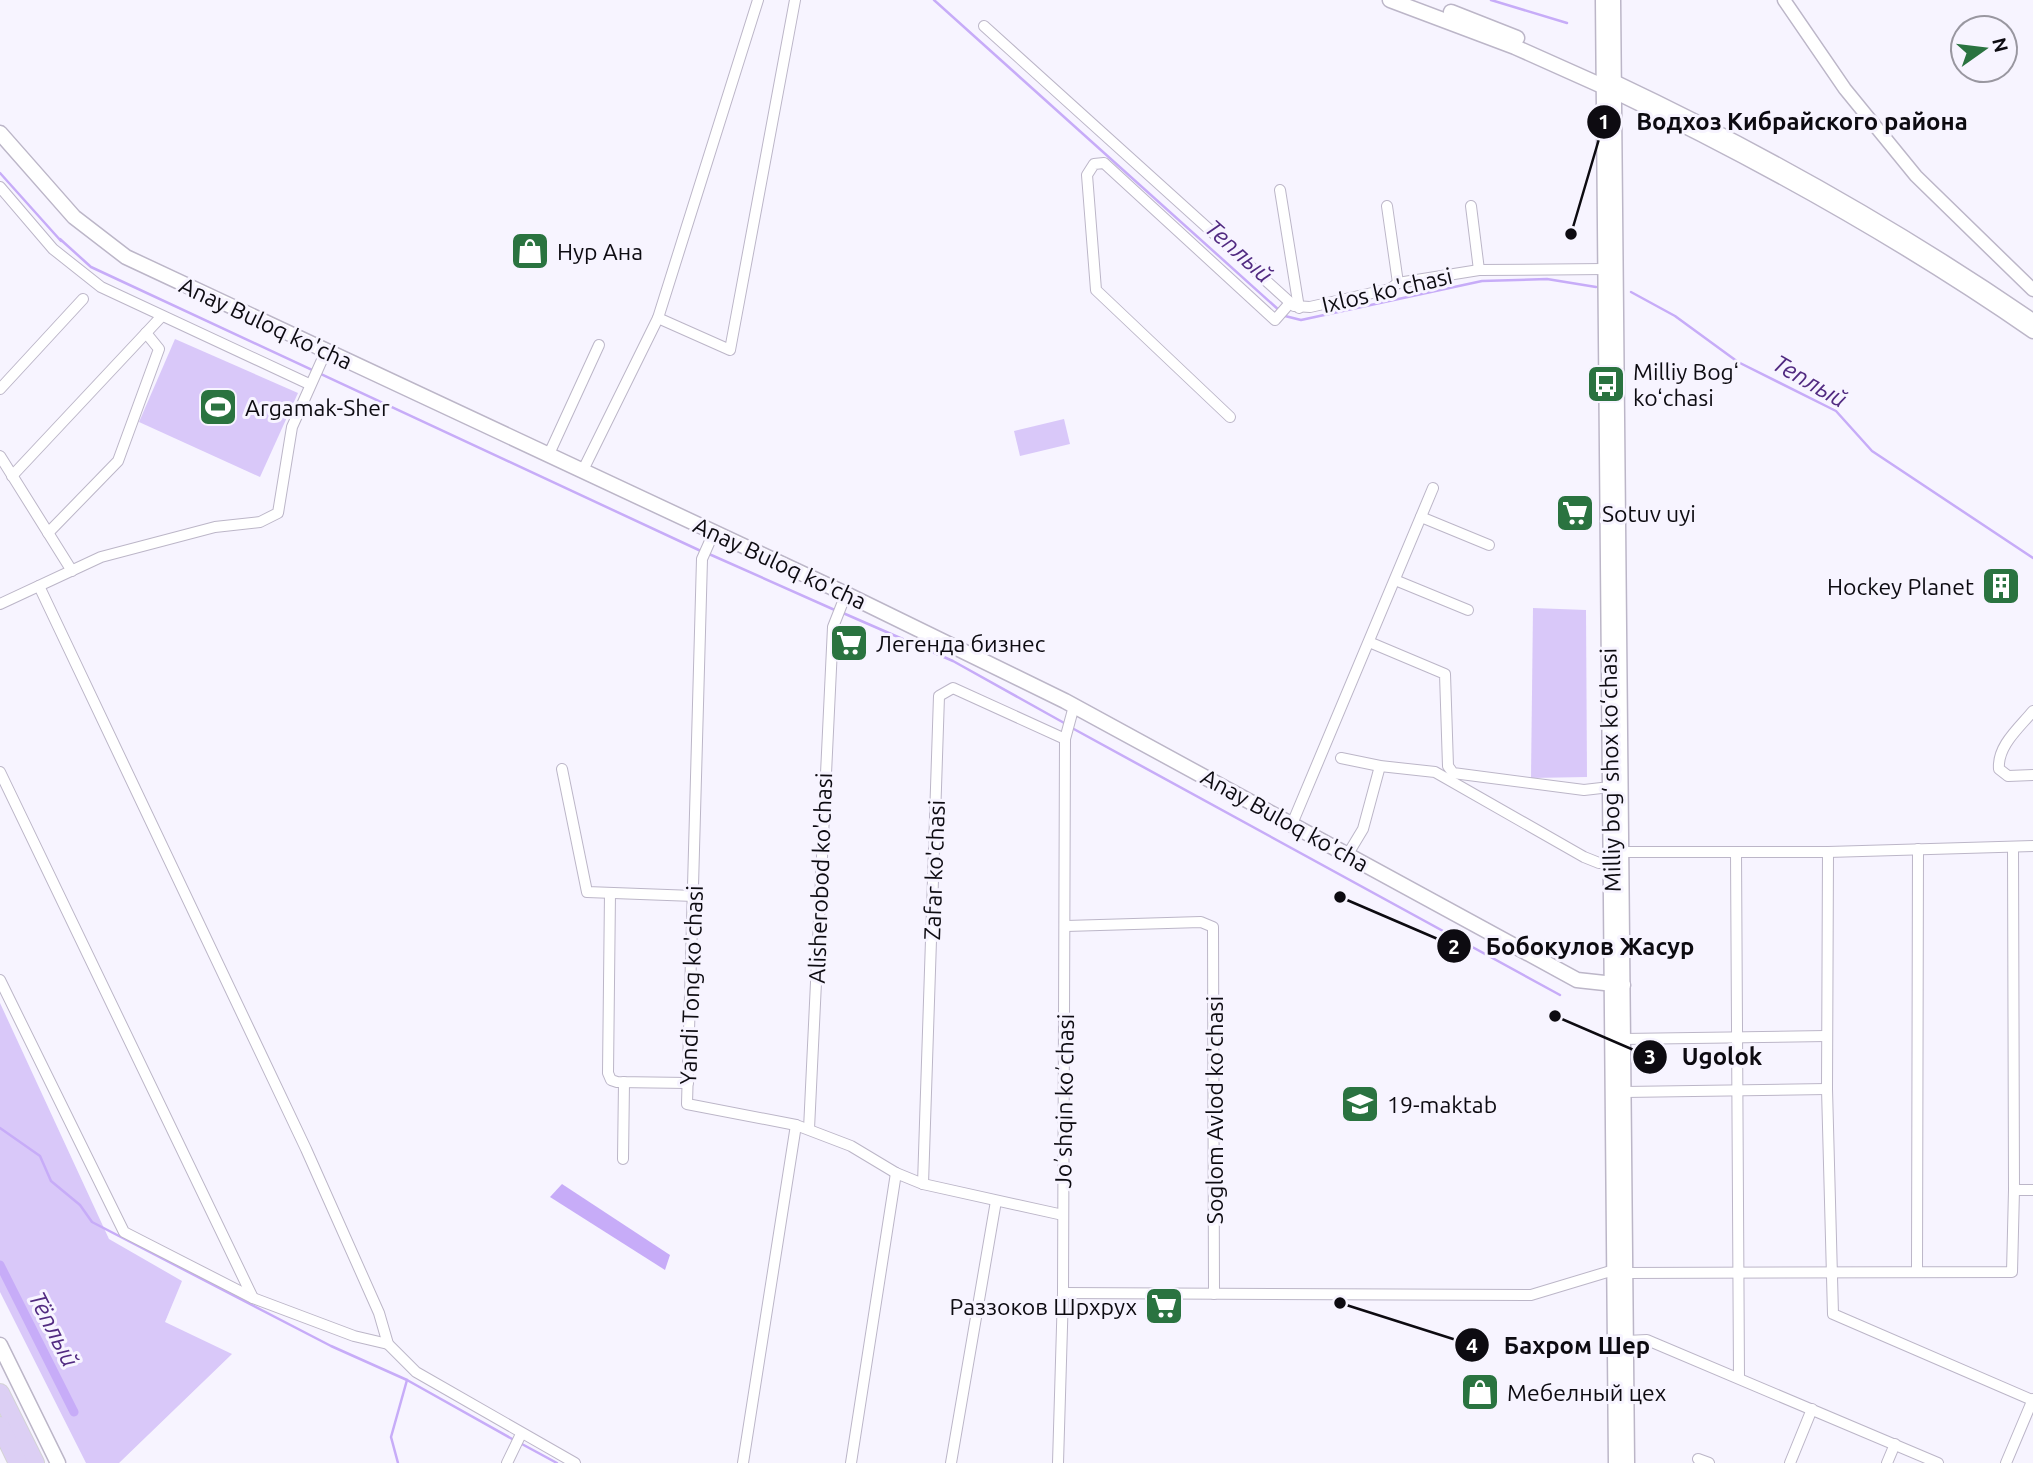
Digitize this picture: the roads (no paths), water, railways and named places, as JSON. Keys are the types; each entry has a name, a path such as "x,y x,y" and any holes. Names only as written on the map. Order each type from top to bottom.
{"highway":[{"path":"0,1393 35,1463"},
{"path":"0,1426 18,1463"}],"main road":[{"path":"1390,0 1609,84"},
{"path":"1416,0 1482,23 1609,84"},
{"path":"1603,0 1609,84"},
{"path":"1609,84 1613,0"},
{"name":"Milliy bog‘ shox ko‘chasi","path":"1609,84 1605,269 1622,852 1617,985 1623,1040 1620,1271 1626,1341 1616,1463"},
{"name":"Milliy bog‘ shox ko‘chasi","path":"1609,84 1615,669 1610,787 1617,985 1621,1398 1627,1463"},
{"name":"Anay Buloq ko'cha","path":"0,133 59,202 107,245 159,273 323,357 583,470 712,536 1072,711 1292,824 1577,980 1617,985"},
{"path":"0,1345 58,1463"}],"street":[{"path":"583,470 658,318 758,0"},
{"path":"658,318 730,349 795,0"},
{"path":"1784,0 1845,89 1916,176 2033,290"},
{"name":"Ixlos ko'chasi","path":"984,26 1286,311 1390,289 1398,284 1479,270 1605,269"},
{"path":"1609,84 1815,183 1919,244 2033,320"},
{"path":"1609,84 1829,202 1956,279 2033,332"},
{"path":"1230,417 1096,290 1087,175 1094,164 1104,163 1286,311"},
{"path":"0,187 53,248 101,287 160,317 312,379"},
{"path":"1280,190 1286,311"},
{"path":"1387,206 1398,284"},
{"path":"1471,206 1479,270"},
{"path":"0,389 83,299"},
{"path":"12,476 160,317"},
{"path":"48,533 118,461 159,349 146,333"},
{"path":"549,454 599,345"},
{"path":"0,604 101,557 157,540 215,527 260,522 278,513 292,428 323,357"},
{"path":"0,456 72,571"},
{"path":"1292,824 1433,488"},
{"path":"1421,517 1489,545"},
{"name":"Yandi Tong ko'chasi","path":"712,536 703,555 687,1104 796,1125 851,1146 896,1173 923,1184 1063,1215"},
{"path":"1395,580 1468,610"},
{"path":"40,586 306,1149 379,1313 388,1344 416,1373 575,1463"},
{"name":"Alisherobod ko'chasi","path":"809,1129 833,627 844,598"},
{"path":"1369,642 1445,674 1448,766 1453,773 1584,790 1610,787"},
{"name":"Zafar ko'chasi","path":"923,1184 939,696 953,688 1065,739"},
{"name":"Joʼshqin koʼchasi","path":"1058,1463 1063,1293 1065,739 1072,711"},
{"path":"2033,711 2000,751 1998,760 1998,769 2008,776 2033,775"},
{"path":"1341,758 1380,766 1435,772 1584,857 1599,863 1611,862"},
{"path":"1348,854 1363,829 1380,766"},
{"path":"562,769 587,892 694,896"},
{"path":"0,772 253,1298"},
{"path":"1622,852 1828,852 2033,846"},
{"path":"1063,1293 1531,1295 1594,1274 1620,1271 2012,1272 2012,847"},
{"path":"1917,1270 1918,849"},
{"path":"1736,852 1739,1378"},
{"path":"1828,852 1826,1036 1833,1314 2033,1400 2006,1463"},
{"path":"610,893 608,1073 611,1080 624,1082 688,1083"},
{"name":"Soglom Avlod ko'chasi","path":"1066,926 1201,922 1213,927 1214,1294"},
{"path":"0,980 124,1232 253,1298 354,1336 388,1344"},
{"path":"1623,1040 1826,1036"},
{"path":"623,1159 624,1082"},
{"path":"1624,1092 1827,1089"},
{"path":"743,1463 796,1125"},
{"path":"851,1463 896,1173"},
{"path":"2014,1190 2033,1190"},
{"path":"951,1463 996,1200"},
{"path":"1626,1341 1647,1340 1938,1463"},
{"path":"1790,1463 1812,1409"},
{"path":"507,1463 522,1434"},
{"path":"1887,1463 1895,1444"},
{"path":"1698,1459 1709,1463"}],"waterway":[{"name":"Теплый","path":"934,0 1280,311"},
{"path":"1491,0 1567,23"},
{"path":"0,173 61,241 60,239 91,267 703,552"},
{"name":"Теплый","path":"1285,316 1301,320 1482,281 1547,279 1596,287"},
{"name":"Теплый","path":"1631,292 1675,316 1738,362 1836,411 1872,451 2033,558"},
{"path":"709,554 837,611"},
{"path":"843,613 953,661 1066,724"},
{"path":"1072,728 1560,995"},
{"path":"0,1128 40,1156 51,1181 80,1205 92,1222 331,1346 407,1380 514,1440"},
{"name":"Тёплый","path":"0,1265 74,1412"},
{"path":"398,1463 391,1437 407,1380"},
{"path":"520,1443 557,1463"}],"place":[{"name":"Водхоз Кибрайского района","path":"1571,234"},
{"name":"Нур Ана","path":"530,251"},
{"name":"Milliy Bogʻ koʻchasi","path":"1606,384"},
{"name":"Argamak-Sher","path":"218,407"},
{"name":"Sotuv uyi","path":"1575,513"},
{"name":"Hockey Planet","path":"2001,586"},
{"name":"Легенда бизнес","path":"849,643"},
{"name":"Бобокулов Жасур","path":"1340,897"},
{"name":"Ugolok","path":"1555,1016"},
{"name":"19-maktab","path":"1360,1104"},
{"name":"Бахром Шер","path":"1340,1303"},
{"name":"Раззоков Шрхрух","path":"1164,1306"},
{"name":"Мебелный цех","path":"1480,1392"}]}
